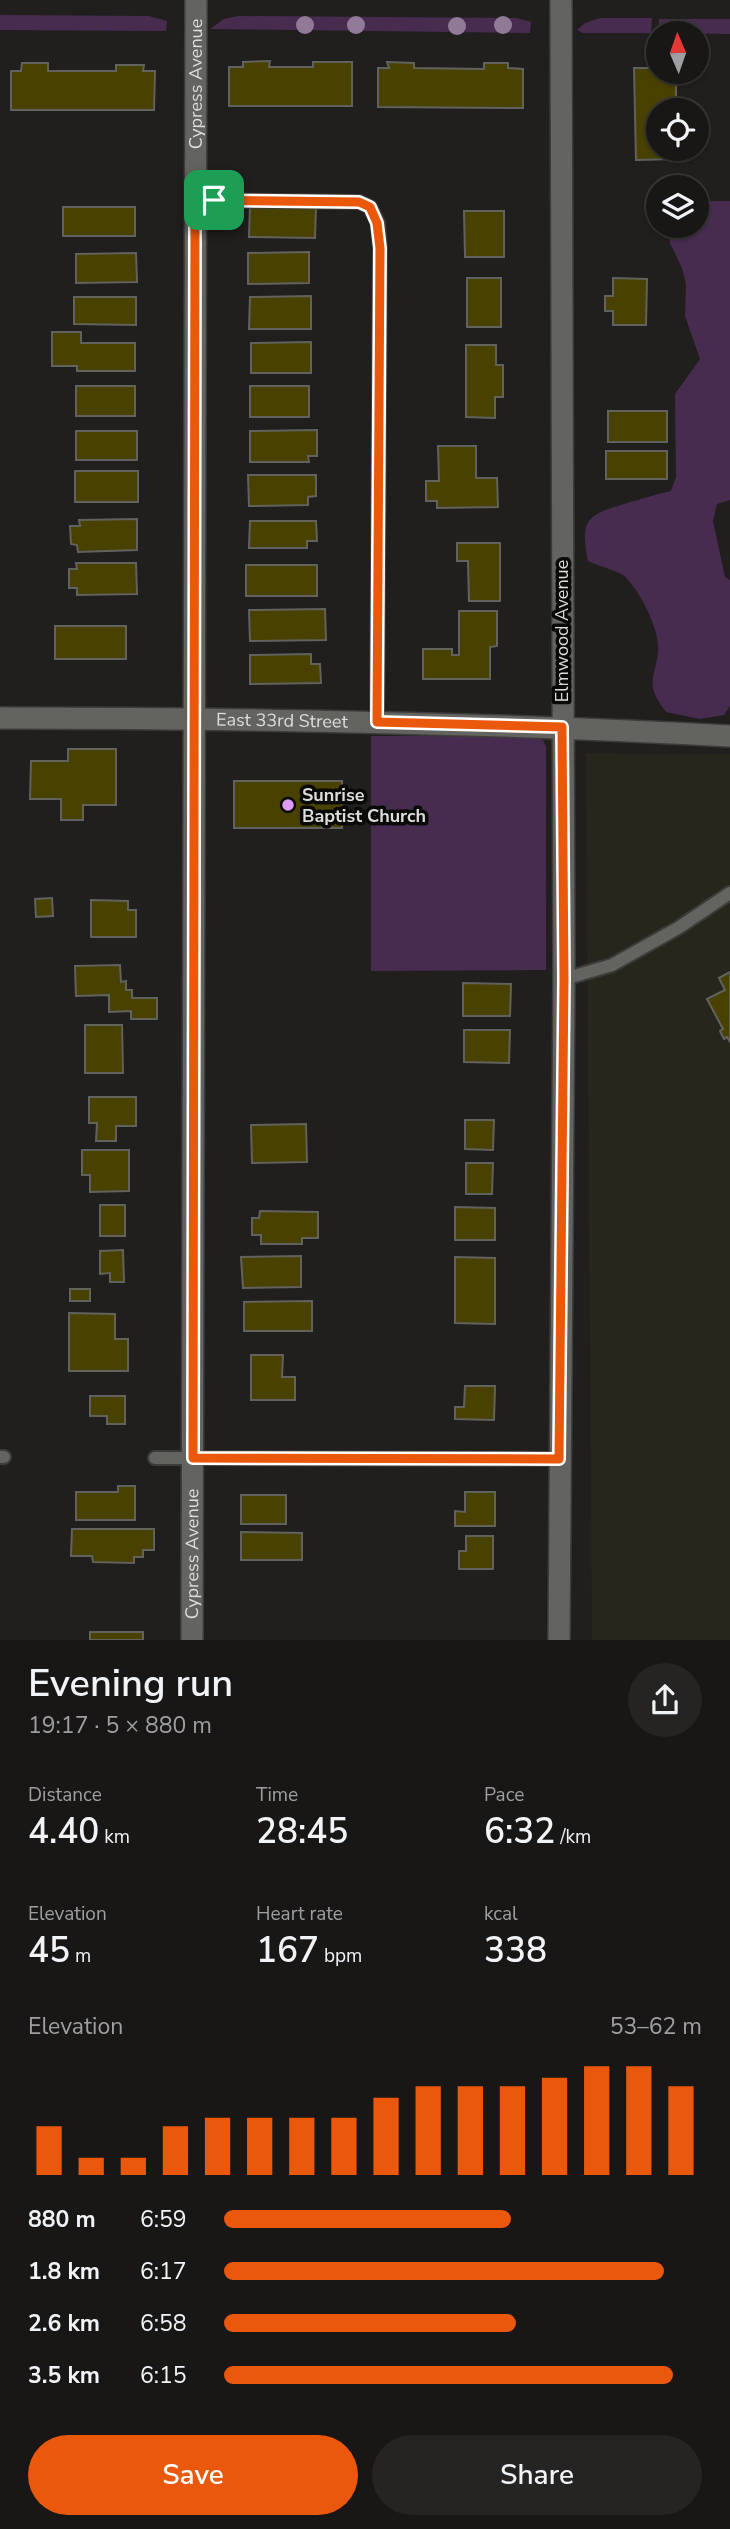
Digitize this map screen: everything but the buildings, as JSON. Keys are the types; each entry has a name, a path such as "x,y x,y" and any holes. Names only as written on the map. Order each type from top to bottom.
{"street":[{"name":"Cypress Avenue","path":"192,1640 196,0"},
{"name":"Elmwood Avenue","path":"558,1640 564,979 561,0"},
{"name":"East 33rd Street","path":"0,718 377,722 562,727 730,736"}],"lane":[{"path":"195,200 359,202 370,207 377,223 380,262 377,722"},
{"path":"564,979 612,965 678,928 730,893"},
{"path":"155,1458 559,1459"}],"shaded area":[{"path":"0,15 149,16 167,21 166,31 0,30"},
{"path":"238,16 517,18 531,22 530,33 210,29 224,19"},
{"path":"600,18 652,18 652,21 646,21 646,33 583,33 577,30 585,23"},
{"path":"730,19 730,34 709,34 709,21 659,21"},
{"path":"709,201 730,201 730,500 717,504 713,521 725,577 730,580 730,706 724,715 700,719 666,712 659,703 653,689 658,643 648,611 636,590 623,575 588,561 585,535 586,526 596,515 671,491 676,477 675,394 700,359 685,316 686,284 682,268 670,238 709,238"},
{"path":"533,735 543,740 546,747 546,970 371,971 371,736"},
{"path":"586,753 730,754 730,1640 592,1640"}],"place":[{"name":"Sunrise Baptist Church","path":"288,805"}],"route":[{"path":"195,200 214,200 359,202 370,207 377,223 380,248 377,722 562,727 564,979 559,1459 193,1458 192,738 195,200"}]}
